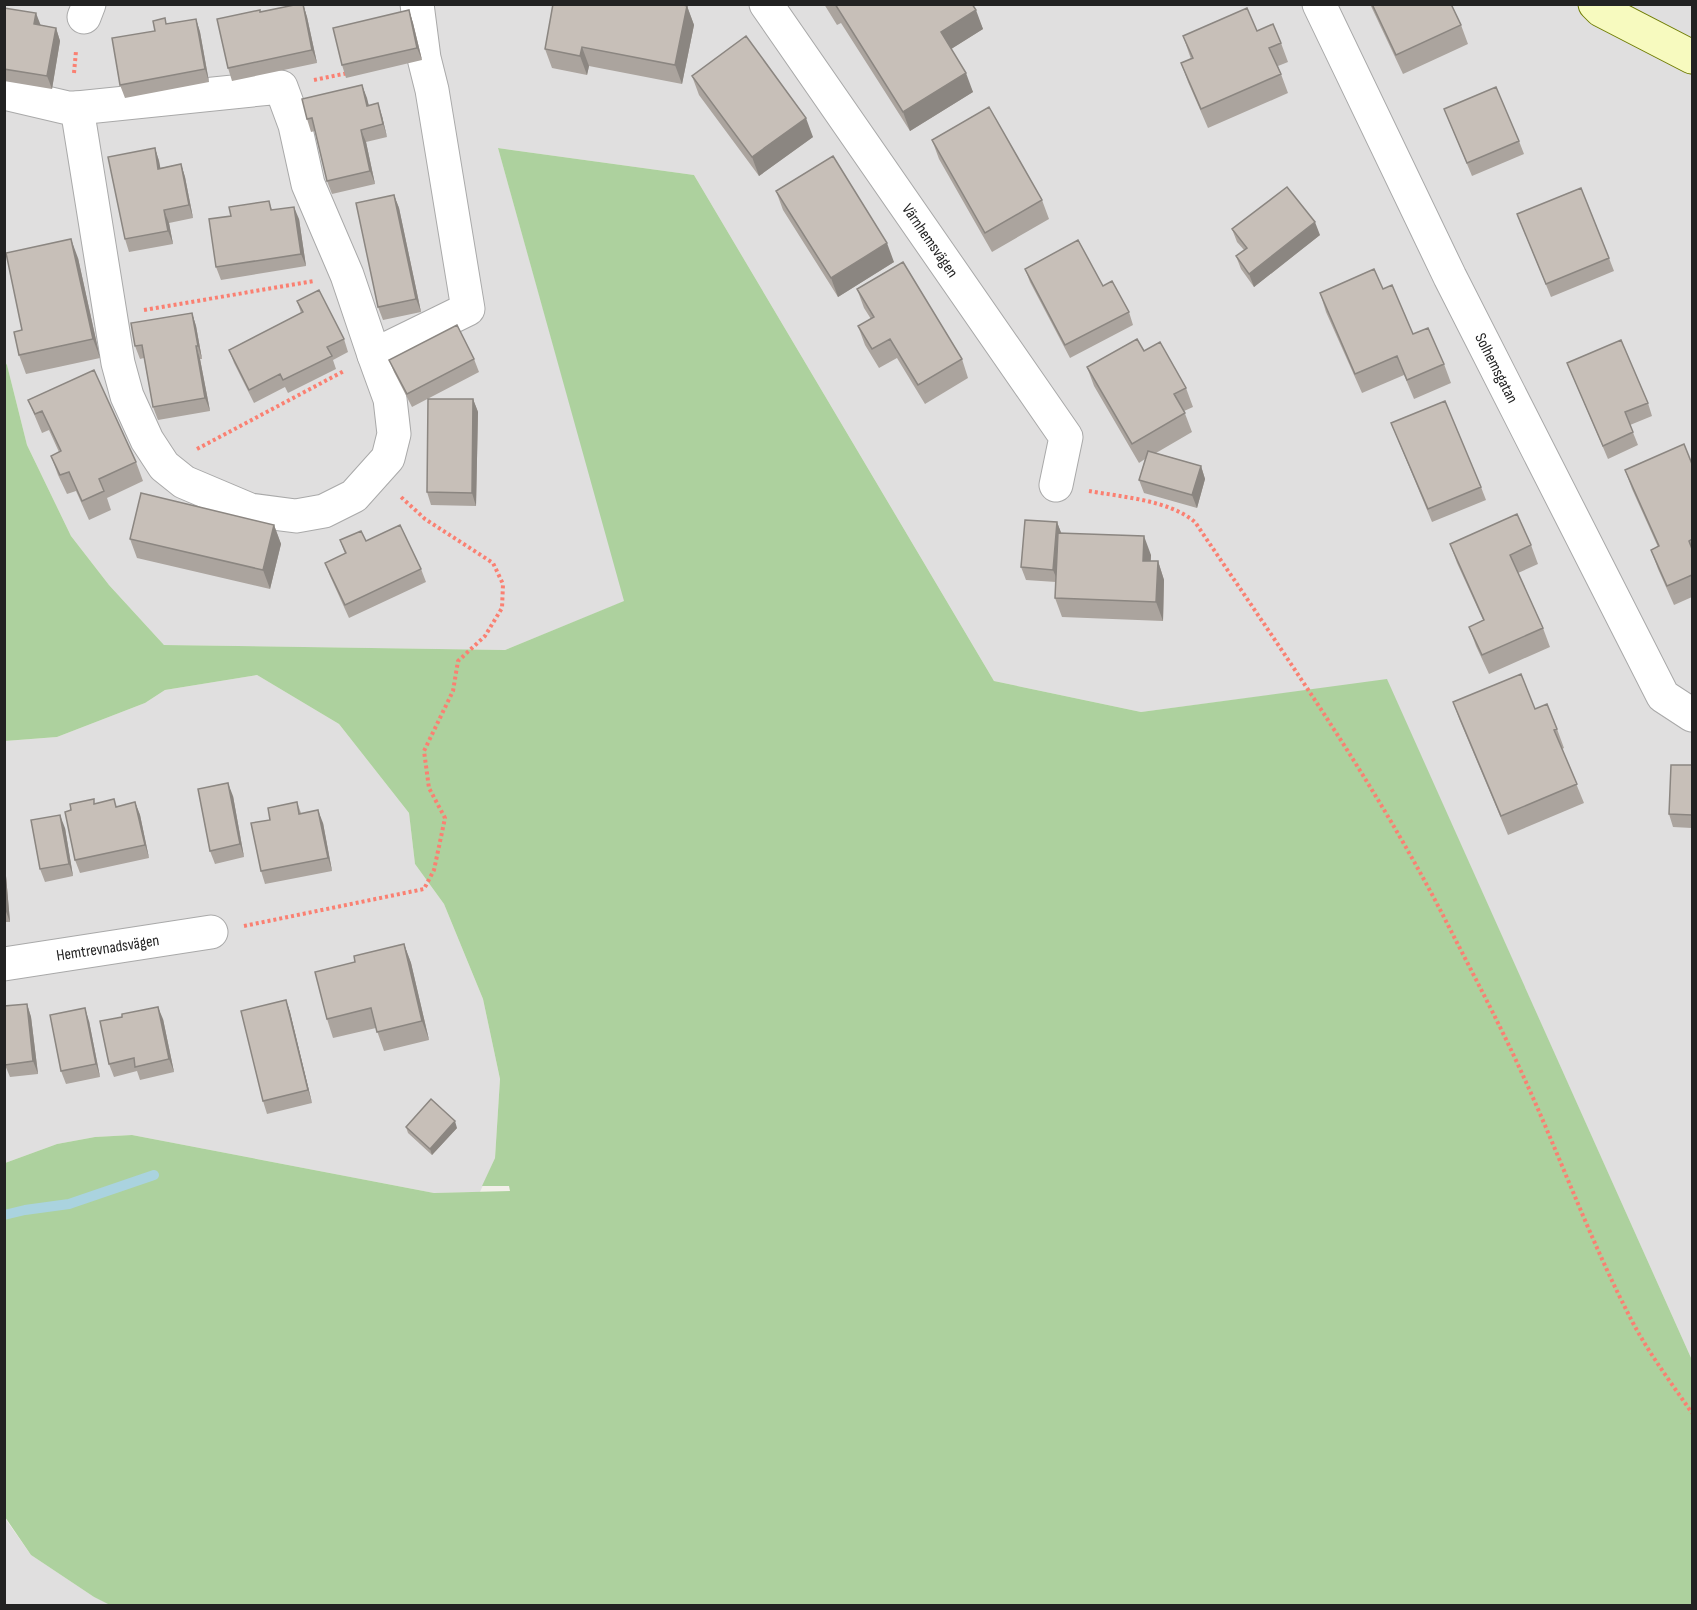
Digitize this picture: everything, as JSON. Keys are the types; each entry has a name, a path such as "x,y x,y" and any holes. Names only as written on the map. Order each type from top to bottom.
{"street":[{"path":"374,355 468,309 432,90 424,58 417,4"},
{"name":"Värnhemsvägen","path":"766,4 1066,437 1056,485"},
{"name":"Solhemsgatan","path":"1319,4 1450,278 1663,696 1692,715"},
{"path":"1595,4 1601,10 1692,57"},
{"path":"4,93 68,108 77,108 281,87 295,125 308,184 347,275 390,399 394,434 388,458 354,496 324,511 296,516 250,510 184,482 164,466 147,440 127,396 118,363 77,108"},
{"name":"Hemtrevnadsvägen","path":"4,964 211,932"}],"path":[{"path":"77,108 72,92 76,50 86,11"},
{"path":"281,87 358,71"},
{"path":"110,315 347,275"},
{"path":"164,466 374,355"},
{"path":"211,932 424,890 434,870 446,818 429,788 424,751 453,690 458,662 485,636 502,608 503,584 493,563 425,519 375,474"},
{"path":"1056,485 1163,506 1184,513 1195,522 1298,675 1397,831 1448,924 1520,1069 1634,1323 1692,1413"}],"shaded area":[{"path":"5,5 1692,5 1692,1360 1387,680 1141,712 994,681 694,175 498,148 625,601 505,650 164,645 109,585 71,536 27,445 5,362"},
{"path":"257,675 339,724 409,813 415,864 444,904 483,999 500,1079 495,1158 480,1192 434,1193 132,1135 95,1137 57,1144 5,1163 5,741 57,737 145,703 165,690"},
{"path":"4,1517 31,1555 94,1597 112,1605 5,1605"}],"green space":[{"path":"498,148 694,175 994,681 1141,712 1387,679 1692,1360 1692,1605 112,1606 94,1597 31,1555 5,1517 5,1163 57,1144 95,1137 132,1135 434,1193 510,1191 509,1186 482,1186 495,1158 500,1079 483,999 444,904 415,864 409,813 339,724 257,675 165,690 145,703 57,737 5,741 5,362 27,445 71,536 109,585 164,645 505,650 624,601"}],"building":[{"path":"303,4 312,50 228,68 217,19"},
{"path":"553,4 680,4 687,6 675,65 582,47 580,56 545,49"},
{"path":"835,4 972,4 976,10 941,32 966,73 903,112"},
{"path":"1372,4 1451,4 1461,25 1396,55"},
{"path":"4,8 36,13 34,24 56,28 47,76 4,69"},
{"path":"1247,8 1257,31 1273,24 1281,43 1269,48 1281,74 1201,109 1181,63 1193,58 1183,36"},
{"path":"409,10 417,48 342,65 333,28"},
{"path":"165,18 166,24 196,19 205,69 120,85 112,38 155,31 153,21"},
{"path":"746,36 806,118 752,157 692,76"},
{"path":"362,85 367,106 378,103 383,124 361,130 370,171 327,181 312,118 307,119 302,99"},
{"path":"1496,87 1519,141 1467,163 1444,109"},
{"path":"989,107 1042,200 985,233 932,140"},
{"path":"155,148 158,169 181,164 189,205 164,210 168,231 125,239 108,157"},
{"path":"833,156 887,243 831,278 776,191"},
{"path":"1287,187 1315,222 1249,274 1236,256 1247,248 1232,229"},
{"path":"1581,188 1609,258 1546,284 1517,214"},
{"path":"394,195 416,299 378,307 356,203"},
{"path":"269,201 271,210 294,207 301,254 216,267 209,219 231,216 229,207"},
{"path":"71,239 93,339 19,355 14,332 22,330 6,253"},
{"path":"1078,240 1103,286 1112,281 1129,312 1065,345 1025,269"},
{"path":"903,262 962,359 918,385 890,339 872,349 858,326 874,317 857,289"},
{"path":"1374,269 1383,289 1392,285 1413,334 1428,328 1444,364 1407,380 1397,356 1355,374 1320,293"},
{"path":"319,290 344,339 327,347 332,356 283,380 280,374 249,390 229,350 303,312 297,301"},
{"path":"192,313 205,398 153,407 142,345 135,346 131,323"},
{"path":"457,325 474,359 407,394 389,360"},
{"path":"1137,339 1144,351 1160,342 1186,388 1174,394 1185,413 1132,444 1087,367"},
{"path":"1621,340 1648,403 1625,412 1633,432 1603,446 1567,363"},
{"path":"94,370 136,462 99,479 104,491 82,501 69,472 60,475 51,456 61,451 42,411 35,414 28,400"},
{"path":"428,399 473,399 472,493 427,492"},
{"path":"1445,401 1481,487 1428,509 1391,423"},
{"path":"1684,444 1692,464 1692,539 1689,541 1692,549 1692,575 1667,586 1651,550 1659,546 1625,470"},
{"path":"1148,451 1201,466 1192,495 1139,480"},
{"path":"141,493 274,525 263,570 130,539"},
{"path":"1517,514 1531,545 1510,555 1543,628 1482,655 1469,627 1484,620 1450,544"},
{"path":"1025,520 1057,522 1053,570 1021,567"},
{"path":"400,525 421,569 345,605 325,563 346,553 340,540 361,531 366,541"},
{"path":"1058,533 1144,536 1143,561 1158,561 1156,602 1055,598"},
{"path":"1521,674 1535,709 1547,704 1557,729 1554,730 1577,784 1501,816 1453,702"},
{"path":"1671,765 1692,765 1692,815 1669,814"},
{"path":"228,783 240,844 210,851 198,789"},
{"path":"94,799 94,804 114,799 116,807 135,802 145,845 75,860 65,812 71,810 70,804"},
{"path":"297,802 299,814 318,810 328,858 261,871 251,823 270,820 268,808"},
{"path":"60,815 69,864 40,869 31,820"},
{"path":"404,944 422,1021 377,1032 371,1008 327,1019 315,972 355,962 354,956"},
{"path":"286,1000 308,1090 263,1101 241,1011"},
{"path":"27,1004 33,1061 5,1065 4,1006"},
{"path":"158,1007 169,1059 135,1067 134,1058 109,1064 100,1021"},
{"path":"85,1008 96,1064 61,1071 50,1015"},
{"path":"431,1099 455,1121 430,1149 406,1127"}],"waterway":[{"path":"4,1215 69,1204 154,1175"}]}
